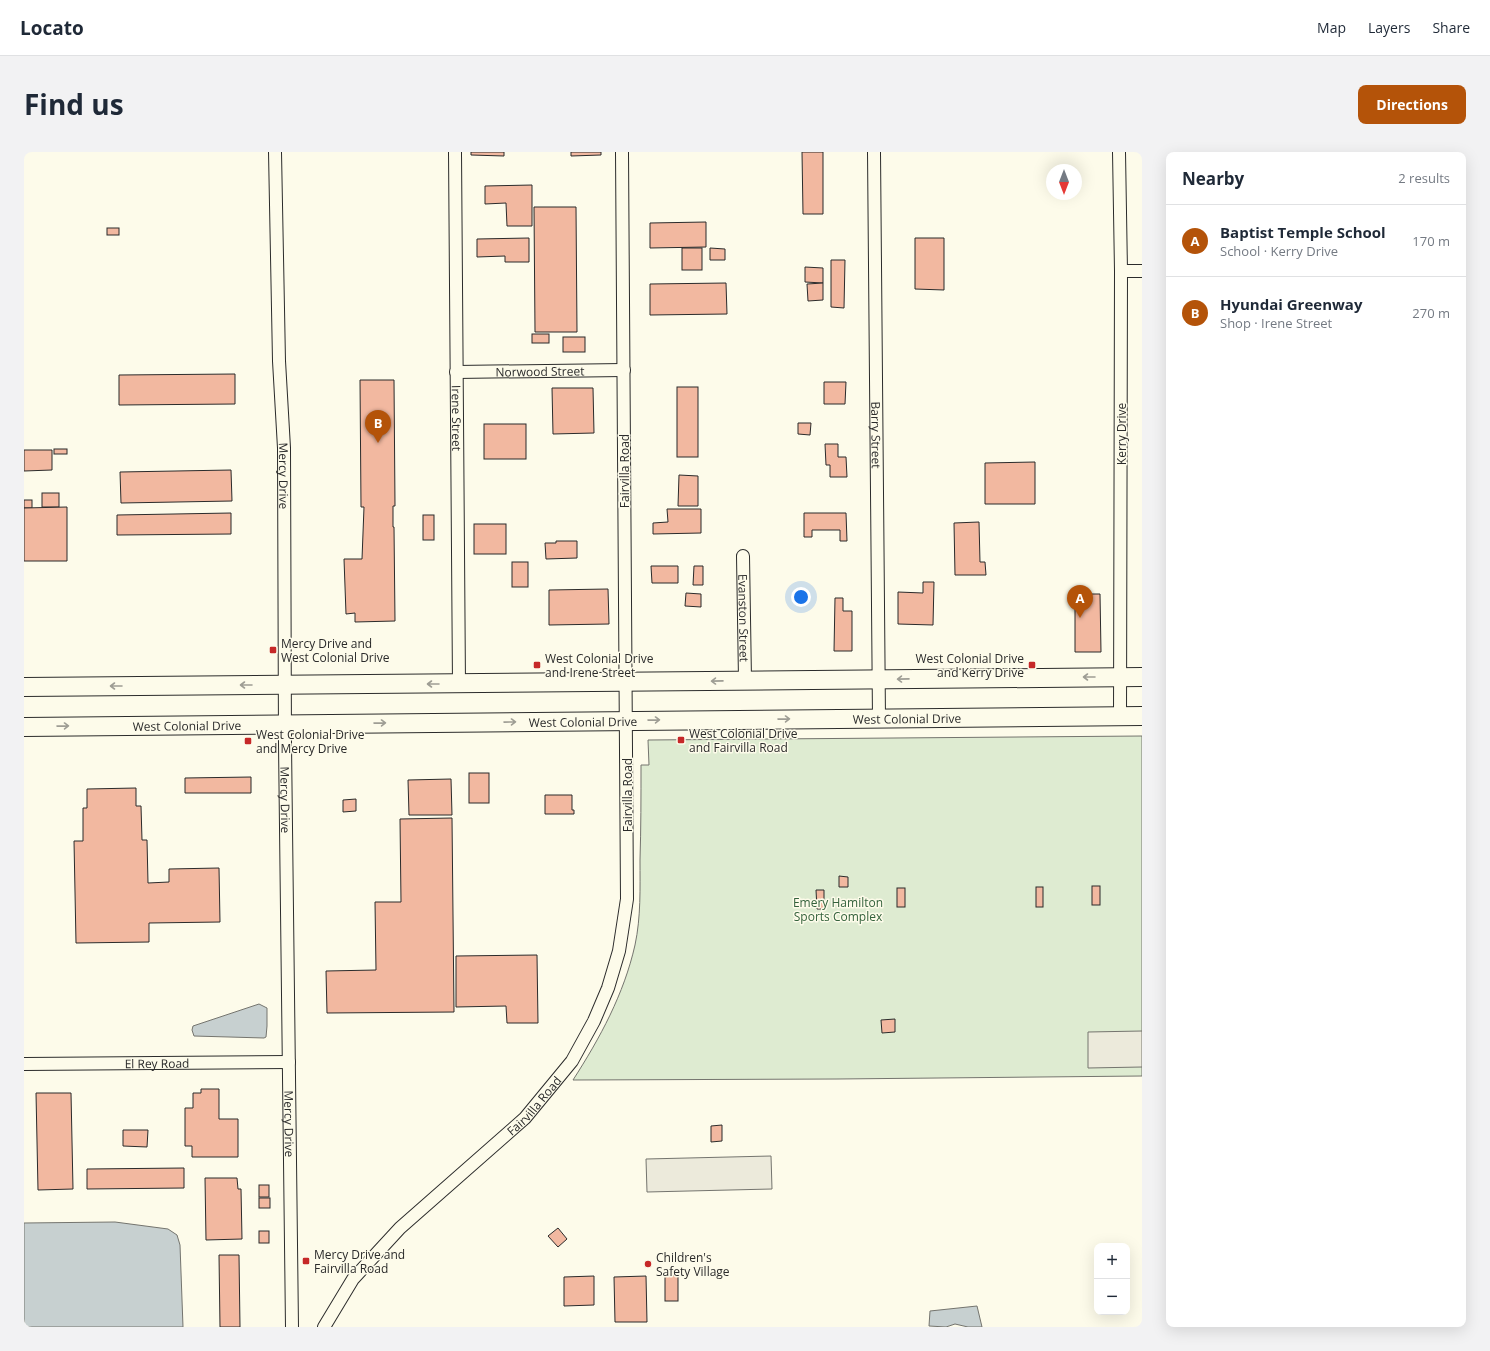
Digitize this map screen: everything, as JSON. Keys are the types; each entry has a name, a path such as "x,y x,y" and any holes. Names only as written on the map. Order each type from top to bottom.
{"highway":[{"path":"24,687 1142,677"},
{"name":"West Colonial Drive","path":"24,727 1142,716"}],"street":[{"name":"Mercy Drive","path":"275,152 279,361 284,448 285,724 292,1327"},
{"name":"Irene Street","path":"455,152 459,684"},
{"name":"Fairvilla Road","path":"324,1327 353,1279 400,1228 525,1118 572,1061 594,1021 608,988 619,951 627,899 622,152"},
{"name":"Barry Street","path":"874,152 879,718"},
{"name":"Kerry Drive","path":"1119,152 1122,271 1120,717"},
{"path":"1122,271 1142,271"},
{"name":"Norwood Street","path":"456,372 624,370"},
{"name":"Evanston Street","path":"743,556 745,680"},
{"name":"El Rey Road","path":"24,1064 289,1062"}],"green space":[{"name":"Emery Hamilton Sports Complex","path":"1142,736 1142,1076 573,1080 602,1032 618,998 635,945 640,902 641,765 649,765 648,740"}],"shaded area":[{"path":"259,1004 267,1008 266,1037 264,1038 194,1036 192,1030 193,1026"},
{"path":"1142,1031 1142,1067 1088,1068 1088,1032"},
{"path":"771,1156 772,1189 647,1192 646,1159"},
{"path":"115,1222 168,1229 177,1235 180,1245 183,1327 24,1327 24,1223"},
{"path":"977,1306 982,1327 968,1327 955,1324 946,1327 929,1326 930,1311"}],"building":[{"path":"471,152 504,152 504,156 471,155"},
{"path":"571,152 601,152 601,155 571,156"},
{"path":"802,152 823,152 823,214 803,214"},
{"path":"532,185 532,226 507,226 506,203 485,204 485,186"},
{"path":"534,207 576,207 577,332 535,332"},
{"path":"706,222 706,247 650,248 650,223"},
{"path":"107,228 119,228 119,235 107,235"},
{"path":"529,238 529,262 505,262 505,256 477,257 477,239"},
{"path":"915,238 944,238 944,290 915,289"},
{"path":"682,248 702,248 702,270 682,270"},
{"path":"710,248 725,249 725,260 710,260"},
{"path":"831,260 845,260 844,308 831,307"},
{"path":"805,267 823,268 823,283 805,282"},
{"path":"726,283 727,314 650,315 650,284"},
{"path":"823,283 823,300 808,301 807,284"},
{"path":"532,334 549,334 549,343 532,343"},
{"path":"563,337 585,337 585,352 563,352"},
{"path":"235,374 235,404 119,405 119,375"},
{"path":"360,380 394,380 395,506 393,506 393,527 395,621 355,622 355,613 346,614 344,559 362,559 364,507 361,507"},
{"path":"824,382 846,382 845,404 824,404"},
{"path":"677,387 698,387 698,457 677,457"},
{"path":"552,388 593,388 594,433 553,434"},
{"path":"798,423 811,423 810,435 798,434"},
{"path":"484,424 526,424 526,459 484,459"},
{"path":"825,444 838,444 838,457 846,457 847,477 830,477 830,465 826,465"},
{"path":"54,449 67,449 67,454 54,454"},
{"path":"24,450 52,450 52,470 24,471"},
{"path":"1035,462 1035,504 985,504 985,463"},
{"path":"231,470 232,501 121,503 120,472"},
{"path":"679,475 698,476 698,506 678,506"},
{"path":"42,493 59,493 59,507 42,507"},
{"path":"24,500 32,500 32,508 24,508"},
{"path":"67,507 67,561 24,561 24,508"},
{"path":"667,509 701,509 701,533 653,534 653,523 668,522"},
{"path":"231,513 231,534 117,535 117,515"},
{"path":"804,513 846,513 847,541 840,541 840,530 812,530 812,537 804,537"},
{"path":"423,515 434,515 434,540 423,540"},
{"path":"979,522 980,562 985,562 986,575 955,575 954,523"},
{"path":"474,524 506,524 506,554 474,554"},
{"path":"556,541 577,541 577,558 546,559 545,543 556,543"},
{"path":"512,562 528,562 528,587 512,587"},
{"path":"651,566 678,566 678,583 652,583"},
{"path":"694,566 703,566 703,585 693,585"},
{"path":"923,582 934,582 933,625 898,624 898,592 923,593"},
{"path":"608,589 609,624 549,625 549,590"},
{"path":"686,593 701,594 701,607 685,606"},
{"path":"1075,594 1100,594 1101,652 1075,652"},
{"path":"835,598 843,598 843,611 852,611 852,651 834,651"},
{"path":"469,773 489,773 489,803 469,803"},
{"path":"251,777 251,793 185,793 185,778"},
{"path":"451,779 452,815 409,815 408,780"},
{"path":"136,788 136,806 141,806 142,840 147,840 148,883 169,882 169,869 219,868 220,922 149,923 149,942 76,943 74,841 83,841 83,808 87,808 87,789"},
{"path":"545,795 572,795 572,810 574,810 574,814 545,814"},
{"path":"356,799 356,811 343,812 343,800"},
{"path":"452,818 454,1012 327,1013 326,971 376,970 375,902 401,902 400,819"},
{"path":"839,876 848,877 848,887 839,887"},
{"path":"1092,886 1100,886 1100,905 1092,905"},
{"path":"1036,887 1043,887 1043,907 1036,907"},
{"path":"897,888 905,888 905,907 897,907"},
{"path":"816,890 824,890 824,909 817,909"},
{"path":"537,955 538,1023 507,1023 506,1006 456,1007 456,956"},
{"path":"895,1019 895,1032 882,1033 881,1020"},
{"path":"201,1089 219,1089 219,1119 238,1119 238,1157 192,1157 192,1146 185,1146 185,1108 193,1108 193,1093 201,1093"},
{"path":"36,1093 71,1093 73,1189 38,1190"},
{"path":"722,1125 722,1141 711,1142 711,1126"},
{"path":"123,1130 148,1130 147,1147 123,1146"},
{"path":"184,1168 184,1188 87,1189 87,1169"},
{"path":"205,1178 237,1178 238,1189 241,1189 242,1239 206,1240"},
{"path":"259,1185 269,1185 269,1197 259,1197"},
{"path":"259,1198 270,1198 270,1208 259,1208"},
{"path":"558,1228 567,1239 558,1247 548,1236"},
{"path":"259,1231 269,1231 269,1243 259,1243"},
{"path":"219,1255 239,1255 240,1327 220,1327"},
{"path":"665,1275 678,1275 678,1301 665,1301"},
{"path":"594,1276 594,1305 564,1306 564,1277"},
{"path":"646,1276 647,1322 615,1322 614,1277"}],"place":[{"name":"Hyundai Greenway","path":"378,443"},
{"name":"Baptist Temple School","path":"1080,618"},
{"name":"Mercy Drive and West Colonial Drive","path":"273,650"},
{"name":"West Colonial Drive and Irene Street","path":"537,665"},
{"name":"West Colonial Drive and Kerry Drive","path":"1032,665"},
{"name":"West Colonial Drive and Fairvilla Road","path":"681,740"},
{"name":"West Colonial Drive and Mercy Drive","path":"248,741"},
{"name":"Mercy Drive and Fairvilla Road","path":"306,1261"},
{"name":"Children's Safety Village","path":"648,1264"}]}
